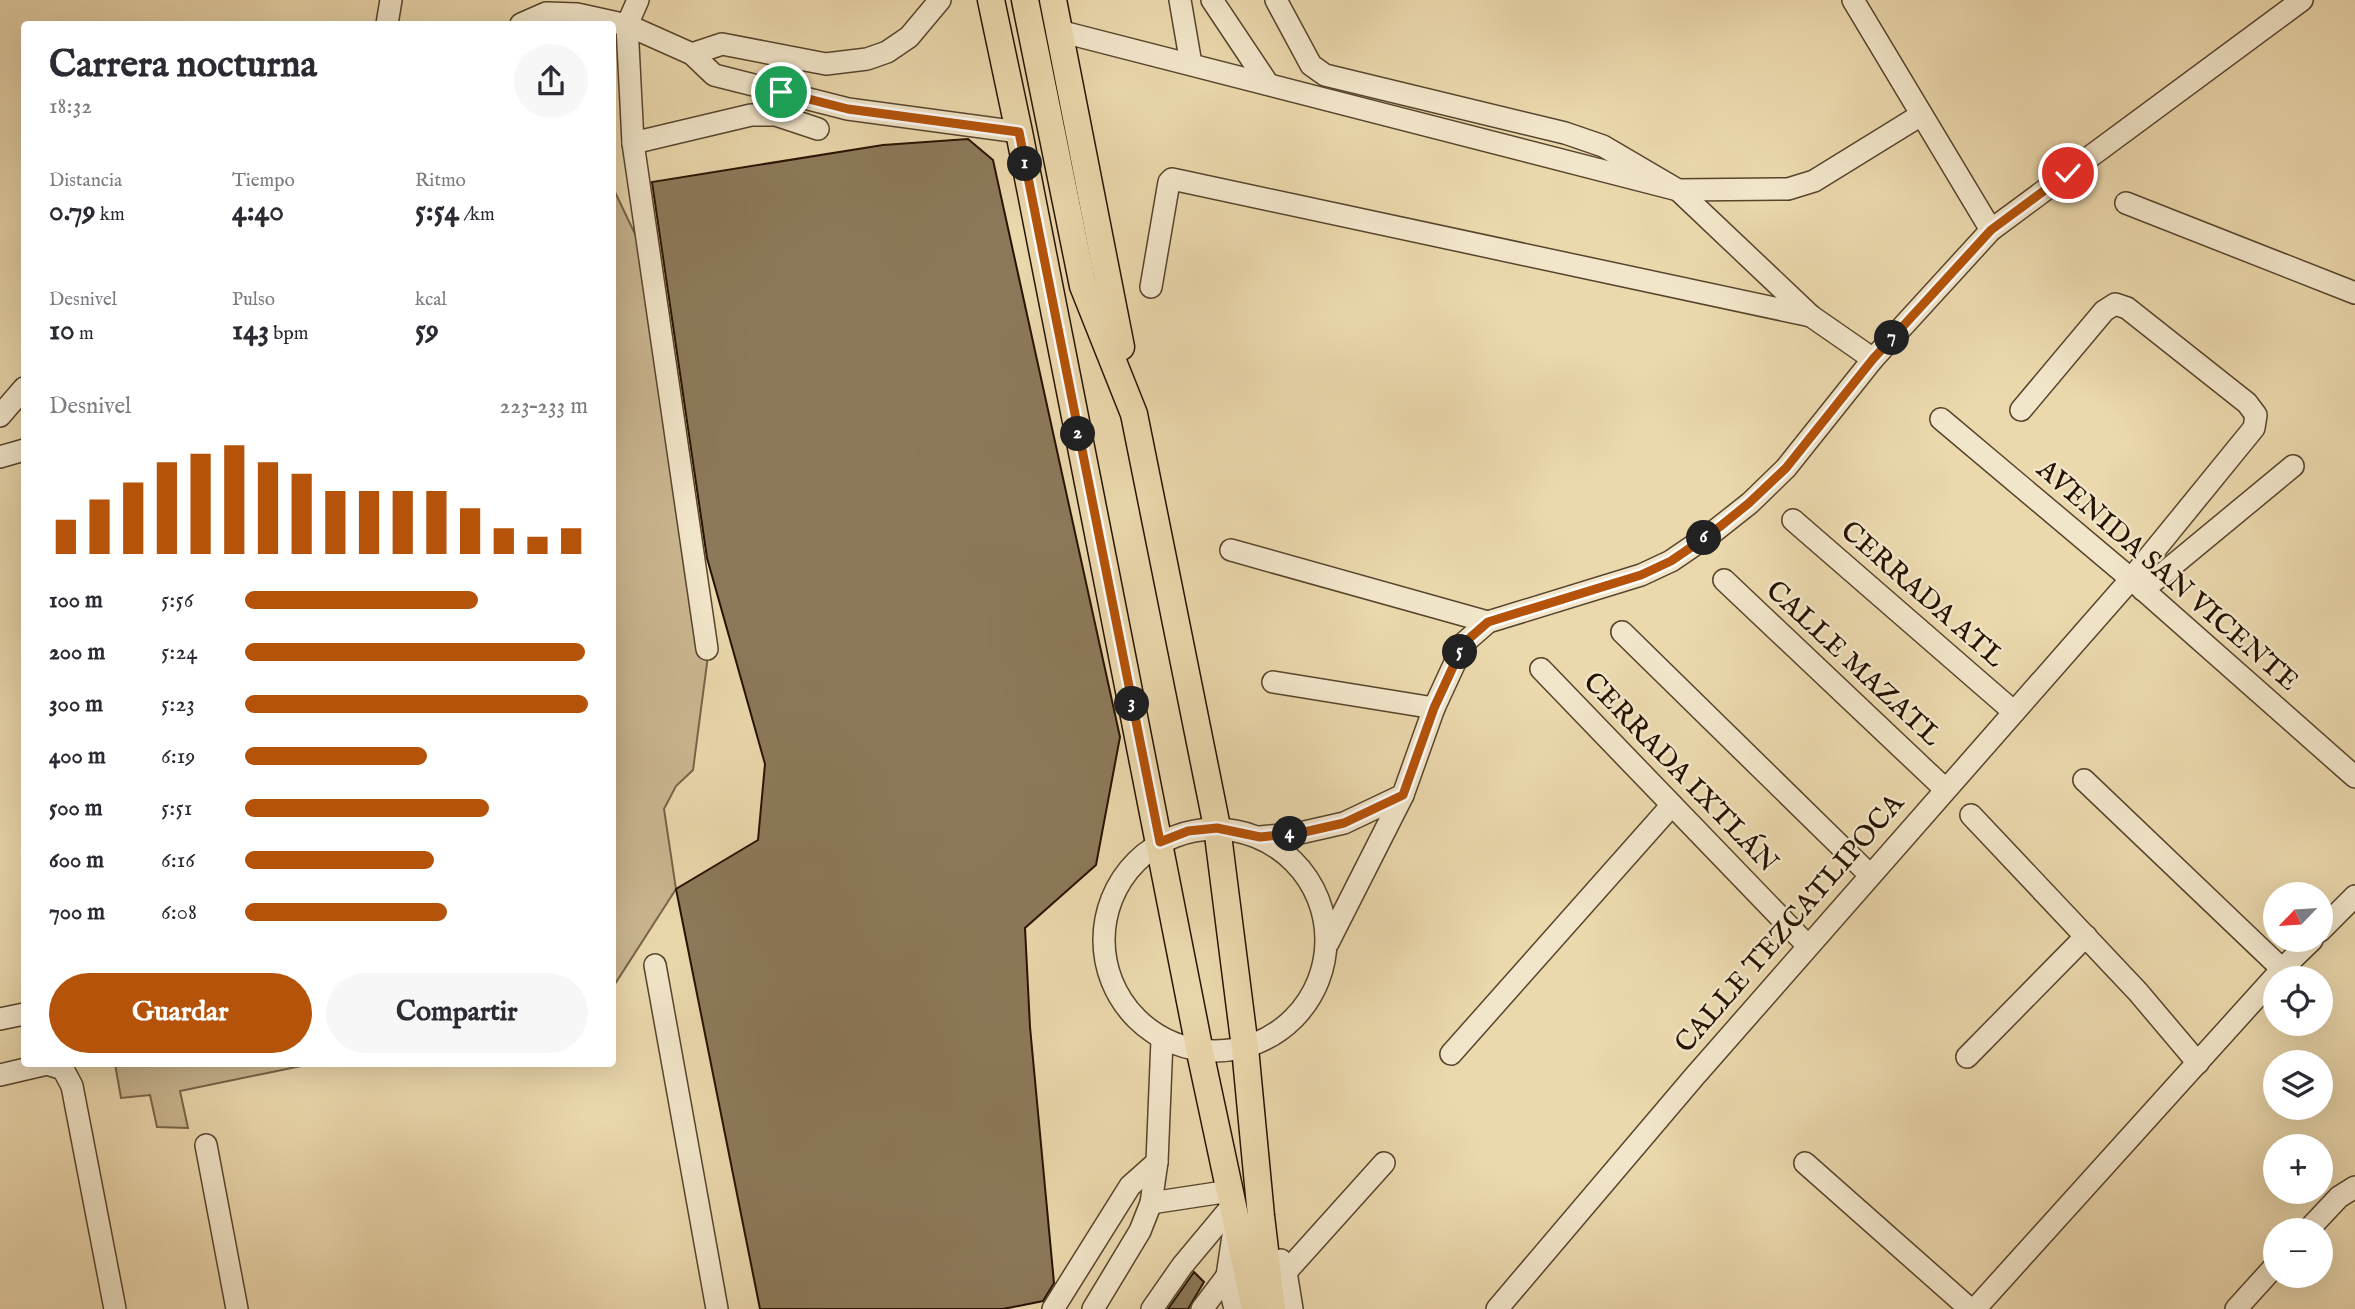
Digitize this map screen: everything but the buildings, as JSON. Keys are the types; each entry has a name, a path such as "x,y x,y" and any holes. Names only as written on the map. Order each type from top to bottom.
{"main road":[{"path":"990,0 1019,132 1200,1052 1240,1208 1272,1309"},
{"path":"1025,0 1083,286 1134,414"},
{"path":"1053,0 1217,828 1245,1048 1240,1208 1255,1309"}],"street":[{"path":"388,21 391,0"},
{"path":"638,0 627,25 633,143 707,649"},
{"path":"692,54 722,44 826,64 867,59 887,52 909,37 940,0"},
{"path":"1180,0 1191,64"},
{"path":"1212,0 1268,84"},
{"path":"1276,0 1311,65 1325,75 1565,133 1602,146 1678,190 1811,316 1873,359"},
{"path":"1853,0 1991,230"},
{"path":"1403,795 1344,823 1300,833 1260,837 1217,828 1188,831 1160,842 1129,867 1109,902 1103,941 1110,981 1131,1015 1162,1040 1200,1052 1228,1052 1245,1048 1293,1022 1318,986 1328,943 1403,795 1434,708 1464,643 1488,622 1641,575 1671,561 1712,533 1786,468 1873,359 1991,230 2302,0"},
{"path":"528,21 546,13 577,14 609,21"},
{"path":"616,23 692,54 714,75 848,109 1019,132"},
{"path":"1059,31 1678,190 1788,189 1814,181 1922,115"},
{"path":"633,143 751,115 776,115 818,129"},
{"path":"1150,287 1169,182 1172,179 1811,316"},
{"path":"2126,203 2355,293"},
{"path":"2021,410 2104,311 2115,304 2138,316 2247,403 2256,415 2254,428 2137,584"},
{"path":"0,416 21,392"},
{"name":"AVENIDA SAN VICENTE","path":"1941,419 2137,584 2355,777"},
{"path":"2137,584 2293,466"},
{"name":"CERRADA ATL","path":"1793,520 2014,712"},
{"path":"1231,550 1488,622"},
{"name":"CALLE MAZATL","path":"1724,580 1945,789"},
{"name":"CALLE TEZCATLIPOCA","path":"1497,1309 1694,1077 1945,789 2014,712 2137,584"},
{"path":"1622,632 1870,875"},
{"name":"CERRADA IXTLÁN","path":"1541,669 1808,946"},
{"path":"1273,682 1434,708"},
{"path":"2084,780 2279,966"},
{"path":"1451,1054 1672,805"},
{"path":"1971,815 2138,992 2198,1063"},
{"path":"1260,837 1296,863 1320,900 1328,943"},
{"path":"2333,918 2355,896"},
{"path":"1967,1057 2086,936"},
{"path":"2285,966 2300,952"},
{"path":"655,965 717,1309"},
{"path":"1805,1163 1972,1309 2263,990"},
{"path":"0,1019 21,1015"},
{"path":"1093,1309 1140,1231 1151,1203 1157,1162 1162,1040"},
{"path":"0,1075 34,1067"},
{"path":"57,1067 63,1069 72,1086 115,1309"},
{"path":"206,1144 237,1309"},
{"path":"1053,1309 1130,1186 1157,1162"},
{"path":"1286,1272 1384,1163"},
{"path":"2319,1218 2339,1197 2355,1186"},
{"path":"1151,1203 1240,1208"},
{"path":"1240,1208 1286,1272 1292,1309"},
{"path":"1235,1309 1227,1276 1240,1208"},
{"path":"1152,1309 1182,1266 1240,1208"},
{"path":"1202,1309 1227,1276"},
{"path":"2236,1309 2263,1279"}],"shaded area":[{"path":"616,194 646,257 709,648 693,770 676,786 664,809 676,889 616,982"},
{"path":"116,1067 296,1067 180,1091 188,1128 157,1127 150,1095 121,1098"}],"route":[{"path":"781,92 848,109 1019,132 1160,842 1188,831 1217,828 1260,837 1300,833 1344,823 1403,795 1434,708 1464,643 1488,622 1641,575 1671,561 1712,533 1786,468 1873,359 1991,230 2068,173"}]}
